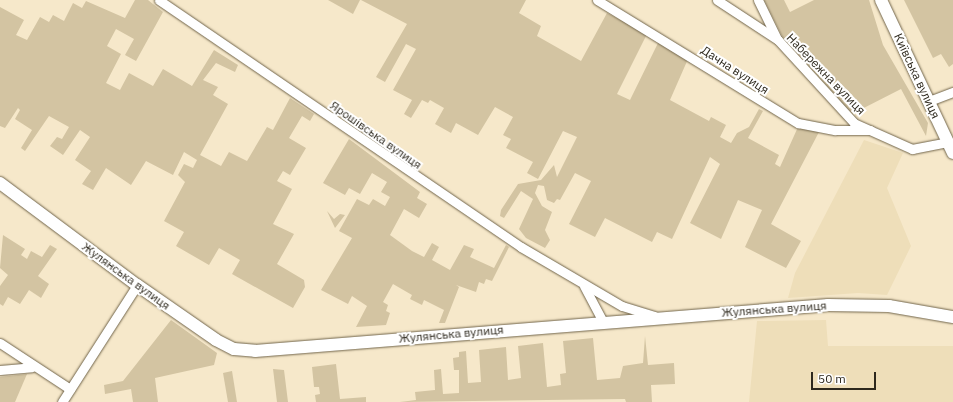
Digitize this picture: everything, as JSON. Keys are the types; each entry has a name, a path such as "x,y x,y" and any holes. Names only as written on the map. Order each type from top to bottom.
{"street":[{"name":"Ярошівська вулиця","path":"159,0 421,181 583,285 622,306 654,316"},
{"name":"Дачна вулиця","path":"597,0 798,123 835,130 870,130"},
{"name":"Набережна вулиця","path":"717,0 778,40 854,123 912,149 950,147"},
{"path":"758,0 778,40"},
{"name":"Київська вулиця","path":"881,0 950,147"},
{"path":"929,101 953,92"},
{"name":"Жулянська вулиця","path":"0,183 137,285 216,340 234,349 255,351 654,316 857,304 953,317"},
{"path":"62,402 137,285"},
{"name":"Ярошівська вулиця","path":"583,285 603,321"},
{"path":"0,343 32,367 70,389"},
{"path":"0,370 32,367"}],"shaded area":[{"path":"135,0 148,0 163,12 136,61 125,55 134,39 116,29 107,46 121,54 106,83 120,90 129,73 153,86 163,69 192,86 214,50 238,65 235,72 216,63 203,80 218,87 213,95 228,104 200,155 221,166 229,152 247,161 267,127 273,130 290,98 314,114 310,121 302,116 289,138 306,148 290,175 283,171 277,181 292,189 273,224 294,234 277,264 304,280 305,287 293,308 232,274 240,260 219,248 209,265 176,246 184,232 164,221 185,182 178,175 184,164 193,168 197,160 184,152 173,175 146,161 131,185 106,168 93,190 82,184 91,171 75,160 90,137 80,130 63,155 50,146 57,137 62,139 69,127 49,116 25,151 21,148 32,130 15,119 20,110 18,108 5,128 0,126 0,7 24,20 16,35 27,40 40,17 49,22 53,15 64,21 73,3 82,8 86,1 125,18"},
{"path":"328,0 360,0 353,14"},
{"path":"361,0 526,0 519,13 541,26 537,36 581,61 607,13 647,34 617,94 630,100 659,41 688,59 670,100 709,121 711,117 726,125 720,137 731,143 737,133 749,127 759,109 763,111 748,138 779,155 775,164 780,167 798,127 819,132 771,224 801,241 786,268 745,247 762,210 738,200 721,239 690,223 720,164 710,157 672,239 657,232 652,242 605,218 595,237 569,224 591,181 575,173 560,200 557,199 554,203 547,200 544,186 538,185 535,193 542,206 552,212 545,230 550,240 545,248 526,238 519,229 533,199 521,191 504,218 500,216 501,210 518,184 541,180 554,165 557,177 577,137 563,131 538,179 527,173 533,162 506,148 511,139 503,135 513,117 495,107 478,135 456,123 451,133 435,124 444,108 430,100 428,103 422,100 411,118 404,114 412,100 393,90 416,49 406,44 385,82 376,77 407,24"},
{"path":"764,0 784,0 790,12 814,0 869,0 883,45 928,123 926,136 901,89 852,114 782,36"},
{"path":"904,0 953,0 953,64 949,67 941,54 933,58"},
{"path":"349,139 420,192 417,198 427,204 419,218 404,209 390,235 412,251 424,257 432,243 439,247 432,260 450,270 464,245 474,249 470,257 494,268 506,245 509,247 492,281 486,279 484,284 479,282 476,292 456,285 459,287 445,323 439,323 444,310 424,300 422,305 410,299 412,295 393,284 383,302 388,305 386,311 390,313 386,325 356,327 367,306 352,296 348,304 321,290 352,238 339,231 357,199 369,205 373,199 385,206 390,197 381,192 387,182 372,173 360,194 349,188 345,195 323,183"},
{"path":"864,140 903,153 887,188 911,246 887,295 858,293 788,298 795,273"},
{"path":"327,211 334,219 340,214 345,215 335,228"},
{"path":"3,235 25,249 21,255 27,259 31,251 42,257 50,245 57,249 38,276 49,284 41,298 29,290 20,304 8,297 3,306 0,304 0,286 8,275 0,268"},
{"path":"171,320 217,353 214,365 155,378 158,402 133,402 131,389 105,394 104,385 123,381"},
{"path":"826,320 828,346 953,346 953,402 749,402 757,321"},
{"path":"645,336 648,365 674,363 675,384 651,385 652,402 626,402 625,399 400,402 416,400 415,392 435,390 434,370 441,369 443,394 459,393 459,370 454,370 453,358 459,357 459,352 466,351 468,383 481,382 479,350 506,347 508,380 521,378 518,346 543,343 547,387 561,385 560,374 566,373 563,341 593,338 597,380 620,378 623,366 643,363"},
{"path":"336,364 340,399 366,397 366,402 316,402 315,395 320,394 319,387 314,387 312,367"},
{"path":"273,369 284,370 288,402 277,402"},
{"path":"232,371 237,402 228,402 223,373"},
{"path":"27,374 15,402 0,402 0,377"}]}
